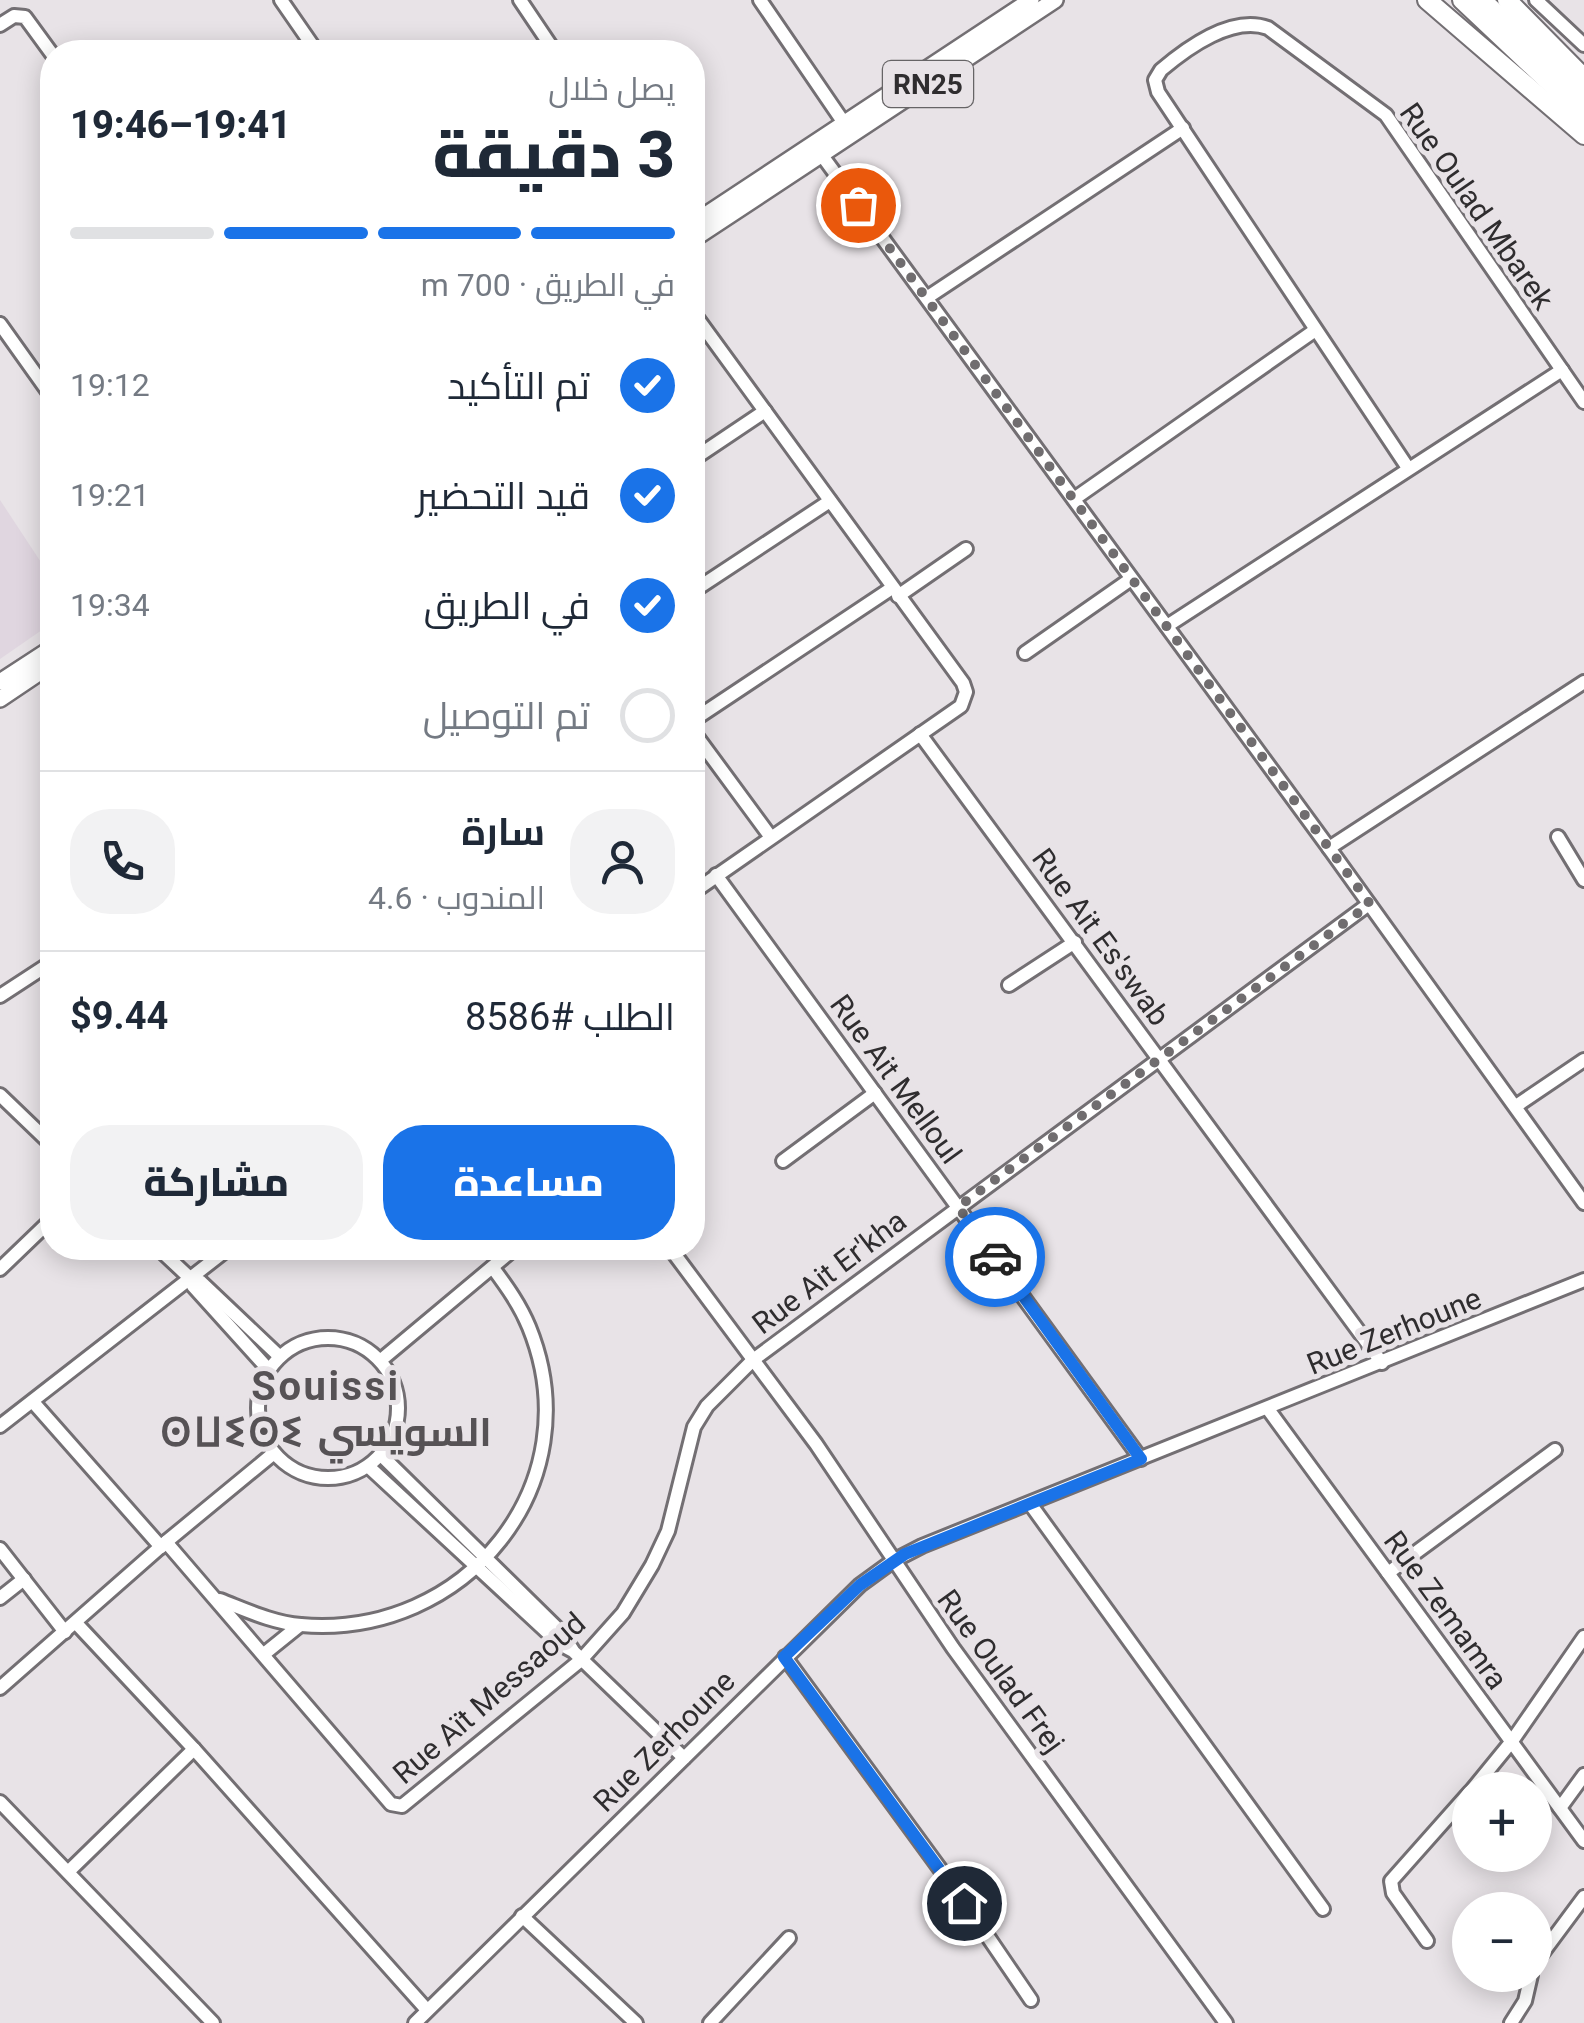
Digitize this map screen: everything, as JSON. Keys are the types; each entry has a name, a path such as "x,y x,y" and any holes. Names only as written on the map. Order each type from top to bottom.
{"highway":[{"path":"1426,0 1584,135"},
{"path":"1462,0 1584,115"},
{"path":"1482,0 1584,96"},
{"path":"1507,0 1584,78"}],"main road":[{"name":"RN25","path":"705,231 817,149 844,123 1012,5 1031,0"},
{"name":"RN25","path":"705,216 1055,0"},
{"path":"0,682 40,656"},
{"path":"0,699 40,676"}],"street":[{"path":"281,0 309,40"},
{"path":"520,0 546,40"},
{"path":"760,0 844,123"},
{"path":"1536,0 1584,45"},
{"path":"0,26 14,16 24,17 41,40"},
{"name":"Rue Oulad Mbarek","path":"1408,468 1158,92 1155,80 1162,70 1235,25 1257,24 1279,35 1386,115 1584,402"},
{"path":"928,297 1183,128"},
{"path":"817,149 1370,904 1584,1204"},
{"path":"0,324 40,380"},
{"path":"705,329 963,683 966,699 705,882"},
{"path":"1074,499 1314,330"},
{"path":"1167,626 1562,370"},
{"path":"705,451 766,411"},
{"path":"705,583 830,501"},
{"path":"705,713 966,549"},
{"path":"1026,653 1132,578"},
{"path":"1329,848 1584,682"},
{"name":"Rue Ait Es'swab","path":"920,734 1382,1364"},
{"path":"705,748 770,836"},
{"path":"1558,837 1584,880"},
{"name":"Rue Ait Melloul","path":"716,874 1141,1459"},
{"name":"Rue Ait Er'kha","path":"752,1360 1370,904"},
{"path":"1009,985 1075,942"},
{"path":"0,996 40,970"},
{"path":"1516,1106 1584,1060"},
{"path":"783,1161 875,1093"},
{"path":"0,1095 40,1128"},
{"path":"0,1269 40,1231"},
{"path":"172,1260 280,1356"},
{"path":"0,1426 214,1260"},
{"path":"381,1360 502,1260"},
{"name":"Rue Oulad Frej","path":"679,1260 869,1519 893,1560 1226,2023"},
{"path":"218,1600 266,1618 300,1625 355,1624 404,1613 428,1602 482,1562 512,1524 532,1487 541,1458 545,1418 544,1388 530,1329 493,1268"},
{"path":"192,1277 193,1286 268,1369"},
{"name":"Rue Zerhoune","path":"415,2023 784,1657 860,1585 893,1560 1584,1280"},
{"path":"322,1338 346,1339 381,1360 396,1388 399,1413 392,1438 370,1466 349,1476 329,1479 292,1469 274,1453 259,1424 258,1405 260,1386 280,1356 299,1343 322,1338"},
{"name":"Rue Aït Messaoud","path":"264,1654 392,1804 402,1806 623,1613 668,1531 694,1427 707,1406 752,1360"},
{"path":"33,1402 264,1654 300,1625"},
{"name":"Rue Zemamra","path":"1268,1409 1584,1841"},
{"path":"1388,1573 1555,1450"},
{"path":"0,1688 274,1453"},
{"path":"381,1455 482,1562"},
{"path":"370,1466 560,1631 577,1656 684,1758"},
{"path":"1031,1505 1323,1909"},
{"path":"0,1549 71,1628 194,1749 427,2010"},
{"path":"0,1598 24,1579"},
{"path":"1487,1772 1584,1637"},
{"path":"784,1657 1031,2000"},
{"path":"68,1872 194,1749"},
{"path":"1560,1808 1584,1776"},
{"path":"0,1802 213,2023"},
{"path":"1428,1941 1391,1890 1390,1882 1452,1812"},
{"path":"1552,1940 1584,1898"},
{"path":"522,1916 636,2023"},
{"path":"710,2023 789,1938"},
{"path":"1511,2023 1527,1992"}],"shaded area":[{"path":"0,500 40,561 40,631 0,659"}],"way so far":[{"path":"858,205 1370,904 958,1207 995,1257"}],"district":[{"name":"Souissi ⵙⵡⵉⵙⵉ السويسي","path":"326,1409"}],"route":[{"path":"964,1903 784,1657 860,1585 905,1554 1141,1459 995,1257"}]}
